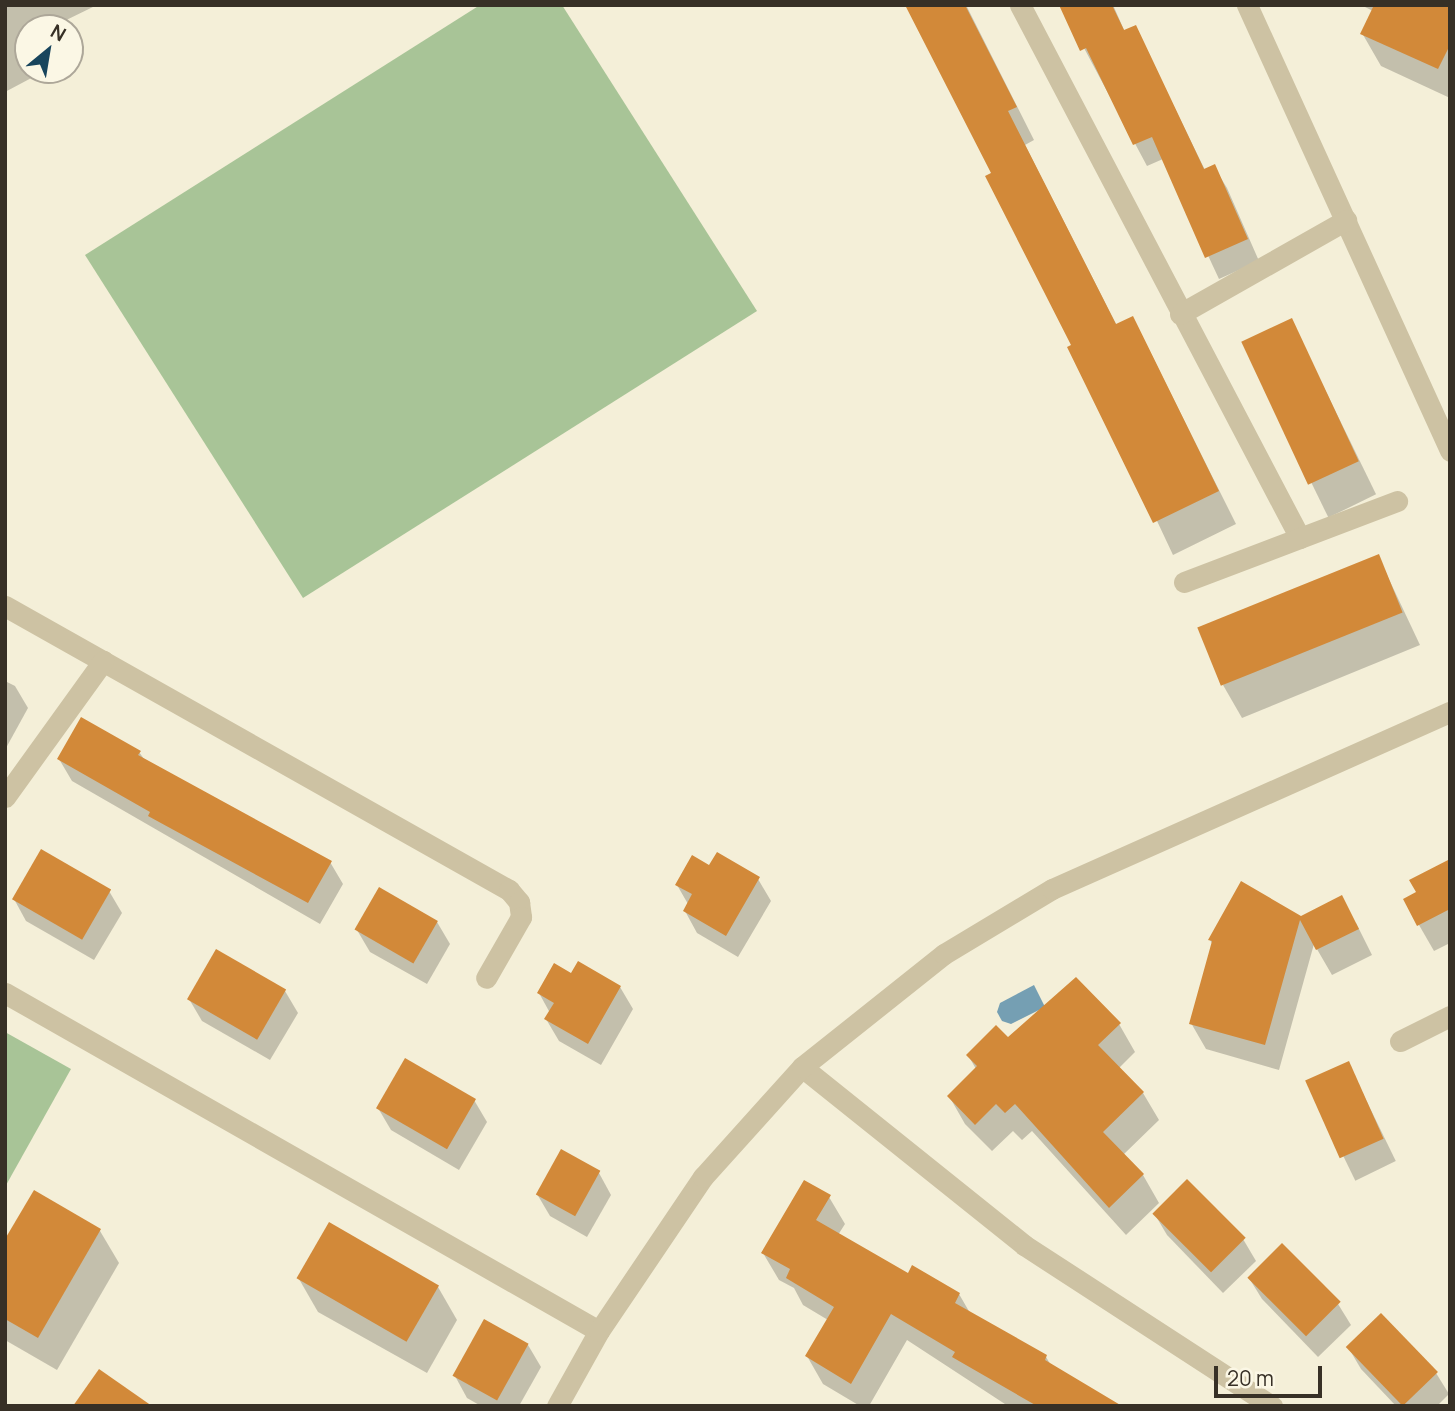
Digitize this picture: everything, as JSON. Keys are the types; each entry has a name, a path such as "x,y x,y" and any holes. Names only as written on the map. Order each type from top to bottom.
{"street":[{"path":"1020,5 1300,538"},
{"path":"1247,5 1450,451"},
{"path":"1180,314 1346,220"},
{"path":"1184,582 1396,501"},
{"path":"5,606 509,890 519,902 522,917 486,978"},
{"path":"5,797 103,661"},
{"path":"557,1406 599,1331 703,1177 802,1067 944,954 1052,888 1450,712"},
{"path":"5,993 599,1331"},
{"path":"1400,1041 1450,1016"},
{"path":"802,1067 1024,1245 1272,1406"}],"green space":[{"path":"480,5 562,5 757,311 303,598 85,255"},
{"path":"5,1032 71,1069 5,1187"}],"water":[{"path":"1034,985 1045,1007 1011,1024 1002,1021 997,1012 1000,1003"}],"building":[{"path":"905,5 965,5 1017,107 1008,111 1116,324 1133,316 1219,491 1153,523 1067,347 1071,345 985,176 991,173"},
{"path":"1059,5 1112,5 1124,30 1136,25 1204,169 1215,164 1248,239 1205,258 1152,137 1133,145 1086,48 1080,51"},
{"path":"1374,5 1450,5 1450,45 1438,69 1360,34"},
{"path":"1292,318 1359,461 1308,485 1241,342"},
{"path":"1379,554 1403,612 1221,686 1197,627"},
{"path":"81,717 141,751 138,755 332,861 308,903 148,816 150,812 57,759"},
{"path":"41,849 111,890 82,940 12,899"},
{"path":"717,852 760,877 726,936 683,911 692,894 675,885 692,855 709,865"},
{"path":"1450,859 1450,909 1417,926 1403,899 1416,892 1409,880"},
{"path":"1241,881 1301,916 1342,895 1359,929 1316,950 1300,920 1265,1045 1189,1024 1212,941 1208,940"},
{"path":"379,887 438,921 413,963 354,929"},
{"path":"216,949 286,990 257,1040 187,999"},
{"path":"578,961 621,986 588,1044 544,1019 554,1003 537,993 554,963 571,973"},
{"path":"1076,977 1121,1023 1098,1045 1144,1092 1103,1132 1144,1174 1109,1208 1015,1104 1005,1113 996,1104 975,1125 947,1096 977,1066 966,1055 996,1025 1008,1037"},
{"path":"405,1058 476,1099 447,1149 376,1108"},
{"path":"1349,1061 1384,1139 1340,1158 1305,1081"},
{"path":"561,1149 600,1171 575,1216 536,1194"},
{"path":"1187,1179 1246,1238 1211,1272 1152,1214"},
{"path":"804,1180 831,1195 816,1220 908,1273 912,1265 960,1293 955,1303 1047,1355 1045,1360 1122,1406 1037,1406 952,1357 955,1352 891,1314 851,1384 805,1356 834,1307 786,1278 790,1269 761,1253"},
{"path":"34,1190 101,1229 38,1338 5,1319 5,1239"},
{"path":"329,1222 439,1286 406,1342 296,1278"},
{"path":"1282,1243 1341,1302 1306,1336 1247,1278"},
{"path":"1381,1313 1438,1372 1403,1406 1346,1347"},
{"path":"484,1319 529,1344 497,1401 452,1376"},
{"path":"99,1369 152,1406 73,1406"}]}
